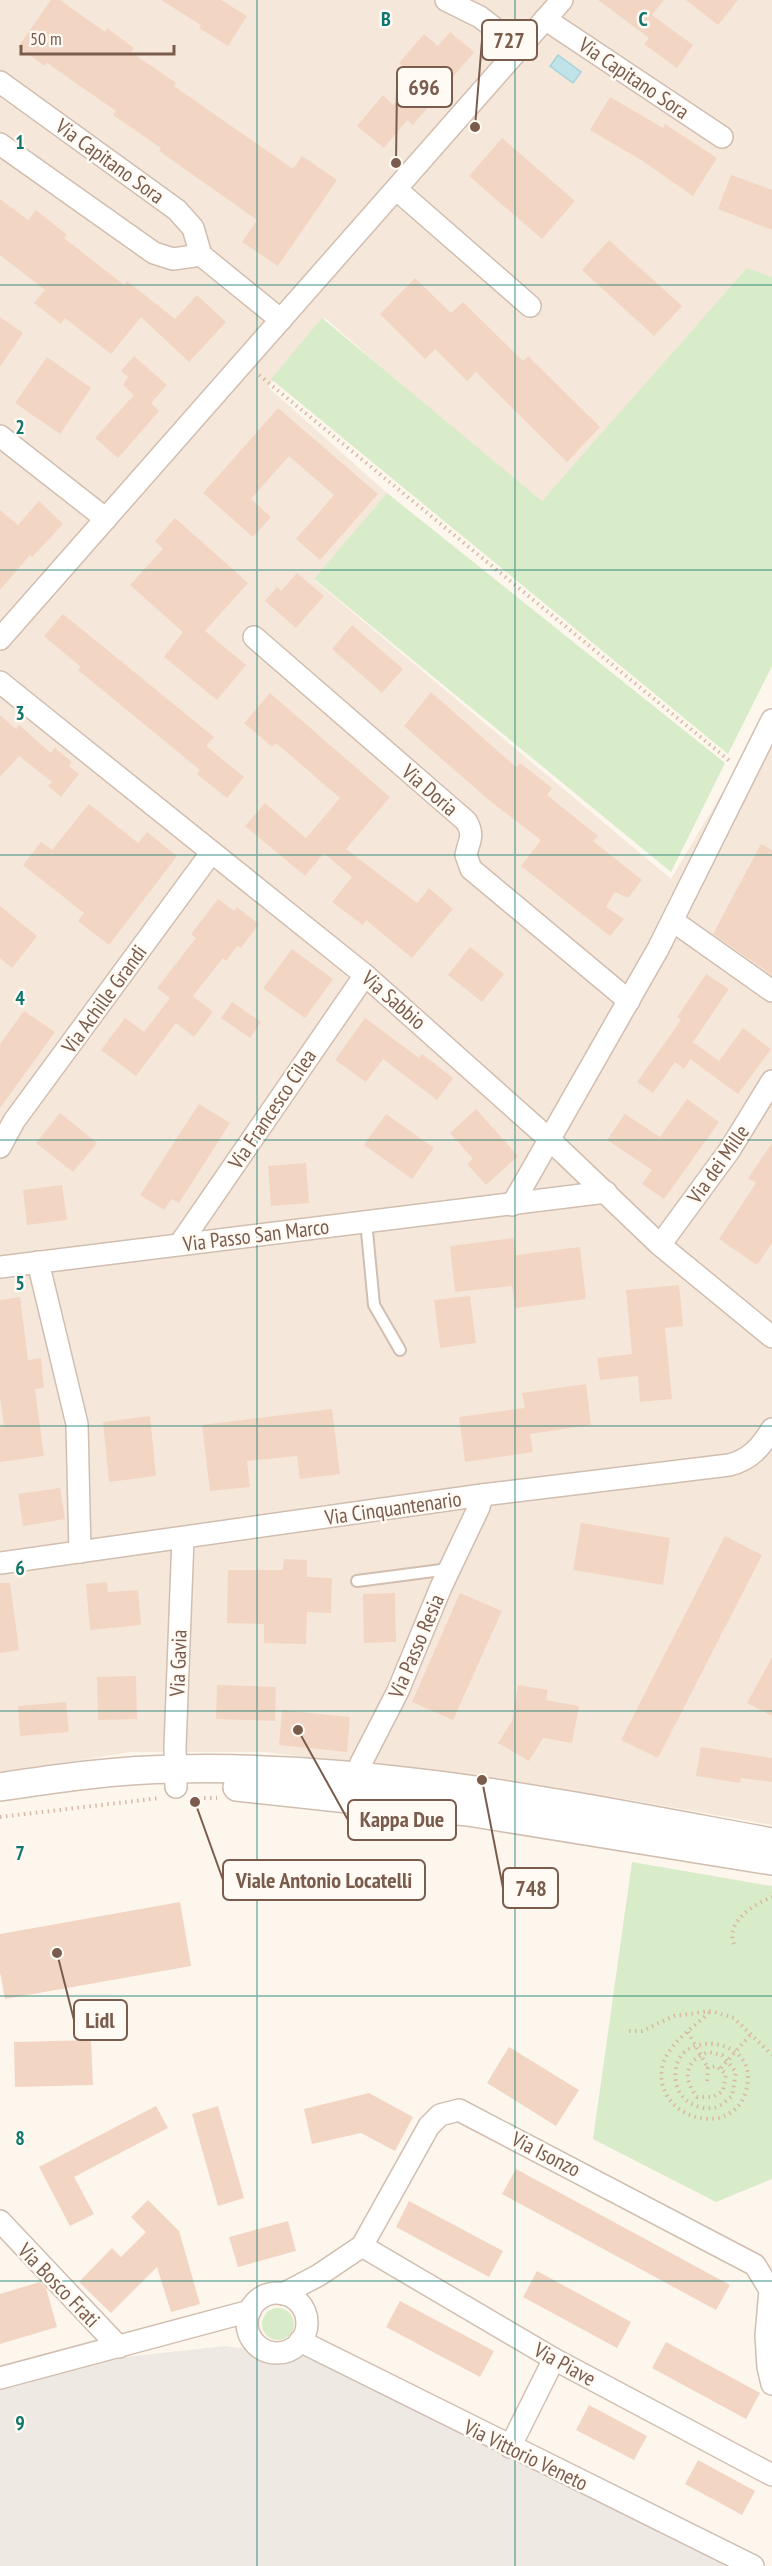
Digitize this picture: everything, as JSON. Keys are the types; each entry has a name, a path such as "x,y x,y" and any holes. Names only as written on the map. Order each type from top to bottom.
{"street":[{"path":"0,639 562,0"},
{"path":"458,2 519,47"},
{"name":"Via Capitano Sora","path":"545,19 722,137"},
{"name":"Via Capitano Sora","path":"0,82 177,210 193,228 201,255"},
{"path":"0,144 154,253 173,259 201,255 280,320"},
{"path":"396,189 530,306"},
{"path":"0,436 106,519"},
{"name":"Via Doria","path":"254,637 466,821 472,837 466,860 476,874 629,1001"},
{"name":"Via Sabbio","path":"0,682 365,975 606,1192 660,1245 772,1337"},
{"path":"512,1205 673,921 772,720"},
{"name":"Via Achille Grandi","path":"0,1147 14,1121 211,853"},
{"path":"673,921 772,991"},
{"name":"Via Francesco Cilea","path":"180,1244 365,975"},
{"name":"Via dei Mille","path":"660,1245 729,1151 772,1081"},
{"name":"Via Passo San Marco","path":"0,1267 606,1192"},
{"path":"38,1262 77,1424 80,1552"},
{"name":"Via Cinquantenario","path":"0,1563 482,1495 735,1464 756,1451 772,1428"},
{"name":"Via Passo Resia","path":"355,1788 361,1763 398,1690 450,1568 479,1508 482,1495"},
{"name":"Via Gavia","path":"176,1778 175,1747 183,1538"},
{"path":"0,1803 176,1778 260,1770 503,1816 772,1861"},
{"path":"0,1787 92,1774 176,1778"},
{"path":"355,1788 506,1795 772,1842"},
{"name":"Via Isonzo","path":"283,2294 319,2275 362,2246 429,2126 440,2115 459,2110 755,2265 770,2290 766,2336 772,2385"},
{"name":"Via Bosco Frati","path":"2,2225 119,2347"},
{"name":"Via Piave","path":"362,2246 554,2359 772,2475"},
{"path":"0,2378 250,2311 263,2296 283,2294 292,2298 305,2313 307,2323 300,2342 284,2352 266,2350 251,2338 248,2329 250,2311"},
{"name":"Via Vittorio Veneto","path":"300,2342 753,2566"},
{"path":"510,2447 554,2359"}],"lane":[{"path":"366,1221 374,1305 400,1350"},
{"path":"357,1581 450,1568"}],"path":[{"path":"243,362 746,774"},
{"path":"734,1944 731,1933 734,1926 753,1906 772,1897"},
{"path":"708,2068 716,2066 726,2074 723,2091 713,2097 697,2097 689,2086 686,2073 690,2062 709,2052 722,2055 736,2072 732,2096 718,2106 702,2108 687,2102 677,2088 676,2071 679,2059 696,2045 713,2041 735,2052 747,2073 748,2086 742,2100 730,2113 711,2119 693,2118 679,2111 668,2097 662,2080 664,2062 675,2044 711,2012"},
{"path":"629,2031 642,2031 674,2016 711,2012 734,2018 772,2055"},
{"path":"688,2032 708,2068 706,2081"},
{"path":"721,2068 751,2034"}],"shaded area":[{"path":"0,0 772,0 772,280 541,507 325,318 268,387 387,493 314,580 671,879 772,709 772,1825 625,1799 267,1752 131,1752 0,1773"},
{"path":"225,2346 309,2357 753,2566 0,2566 0,2384 125,2357"}],"green space":[{"path":"747,268 772,277 772,666 728,754 271,379 322,318 542,501"},
{"path":"387,493 725,763 671,872 314,579"},
{"path":"632,1862 772,1886 772,2179 716,2202 593,2139"},
{"path":"278,2308 289,2313 294,2324 289,2335 278,2340 267,2335 262,2324 267,2313"}],"water":[{"path":"558,55 581,72 573,83 550,66"}],"building":[{"path":"51,0 60,0 105,32 107,28 134,48 131,52 176,83 174,86 293,169 302,156 337,180 278,266 242,242 257,220 159,151 161,148 113,115 116,111 47,63 45,66 18,47"},
{"path":"161,0 221,0 247,16 228,46 199,28 201,25"},
{"path":"598,0 664,0 652,15 693,45 677,68 644,44 649,38"},
{"path":"686,0 738,0 718,25"},
{"path":"450,32 474,52 413,125 407,120 384,148 357,126 383,95 393,105 416,77 399,63 424,34 438,46"},
{"path":"610,97 663,128 665,124 717,158 693,196 641,160 590,130"},
{"path":"502,138 575,201 542,239 469,176"},
{"path":"731,175 772,190 772,230 718,209"},
{"path":"0,199 28,220 36,210 67,235 64,238 124,285 127,281 175,319 197,295 226,322 189,362 141,317 111,354 65,318 61,324 34,303 45,290 0,255"},
{"path":"609,240 682,306 654,336 582,270"},
{"path":"415,278 451,313 463,302 523,361 528,356 600,427 567,462 476,372 467,381 435,349 425,359 380,314"},
{"path":"0,317 23,333 0,367"},
{"path":"134,356 167,385 151,403 159,411 118,458 95,438 134,395 123,385 128,377 121,371"},
{"path":"47,357 91,388 60,434 15,403"},
{"path":"278,408 378,494 320,560 296,539 334,495 289,456 251,499 271,517 253,537 203,493"},
{"path":"39,501 63,524 32,557 30,555 0,590 0,510 18,525"},
{"path":"175,518 248,583 205,631 246,665 217,700 164,657 183,632 130,585 163,549 155,541"},
{"path":"297,573 324,596 296,628 265,601 277,587 281,591"},
{"path":"63,614 214,737 206,746 244,777 227,798 197,774 200,770 78,670 81,667 44,636"},
{"path":"352,625 403,669 382,693 332,649"},
{"path":"431,692 516,767 520,763 552,788 547,795 598,836 593,841 642,880 628,898 615,892 606,907 624,919 610,936 521,866 541,840 490,801 404,726"},
{"path":"270,693 390,797 346,849 417,903 429,888 453,909 412,958 366,920 363,925 332,902 352,877 324,853 305,876 245,826 265,803 306,838 340,798 276,743 272,747 244,723"},
{"path":"0,715 16,729 19,725 51,753 55,748 72,762 69,766 79,774 61,797 48,786 52,782 19,756 0,777"},
{"path":"89,804 138,843 147,832 177,856 109,945 78,921 84,913 23,865 41,842 52,850"},
{"path":"761,844 772,850 772,975 713,934"},
{"path":"218,899 234,911 237,907 259,924 241,948 237,946 226,961 223,958 193,996 213,1012 194,1037 176,1023 136,1076 101,1050 125,1018 144,1032 170,998 157,988 196,938 191,934"},
{"path":"0,906 37,936 12,968 0,958"},
{"path":"470,947 504,974 482,1002 448,975"},
{"path":"292,949 333,979 305,1018 263,988"},
{"path":"706,974 729,989 693,1042 719,1061 743,1028 771,1049 738,1094 690,1059 684,1069 675,1062 653,1093 637,1082 681,1020 677,1017"},
{"path":"232,1002 261,1022 250,1038 221,1018"},
{"path":"24,1011 55,1032 0,1108 0,1044"},
{"path":"365,1018 419,1058 422,1054 453,1078 437,1100 383,1059 366,1082 335,1060"},
{"path":"687,1099 719,1122 664,1199 642,1184 652,1170 607,1140 625,1114 660,1137"},
{"path":"199,1104 230,1123 179,1203 172,1199 164,1210 140,1195"},
{"path":"476,1109 518,1156 486,1185 467,1164 473,1159 450,1133"},
{"path":"60,1113 97,1143 73,1172 36,1143"},
{"path":"386,1114 434,1148 412,1179 364,1145"},
{"path":"772,1143 772,1243 757,1265 719,1239 756,1183 748,1178"},
{"path":"306,1163 309,1203 271,1206 268,1166"},
{"path":"62,1185 67,1220 27,1225 23,1190"},
{"path":"514,1238 516,1255 580,1247 586,1299 515,1308 512,1286 455,1292 450,1246"},
{"path":"679,1285 683,1326 665,1328 672,1399 640,1402 638,1376 600,1380 597,1358 632,1354 626,1290"},
{"path":"470,1296 476,1343 440,1348 434,1300"},
{"path":"20,1297 28,1360 41,1358 44,1388 35,1389 44,1456 0,1462 0,1427 4,1426 0,1397 0,1300"},
{"path":"586,1384 591,1425 530,1434 533,1452 465,1462 459,1417 525,1408 522,1393"},
{"path":"332,1409 340,1474 300,1479 297,1456 247,1461 250,1487 210,1491 202,1425"},
{"path":"150,1416 156,1476 109,1482 103,1422"},
{"path":"60,1488 65,1519 23,1526 18,1494"},
{"path":"581,1523 670,1538 663,1585 573,1570"},
{"path":"725,1536 762,1555 658,1758 621,1740"},
{"path":"284,1559 307,1560 307,1577 332,1578 331,1613 307,1612 306,1644 264,1643 264,1624 227,1623 228,1570 283,1570"},
{"path":"107,1582 108,1592 138,1590 141,1625 90,1630 86,1584"},
{"path":"0,1583 10,1583 19,1650 0,1653"},
{"path":"395,1593 396,1642 364,1643 363,1594"},
{"path":"460,1593 502,1611 453,1720 412,1702"},
{"path":"772,1657 772,1716 747,1703"},
{"path":"136,1676 137,1719 98,1720 97,1677"},
{"path":"217,1685 276,1687 275,1721 216,1719"},
{"path":"518,1685 548,1690 546,1700 579,1706 572,1743 543,1738 529,1761 498,1743 512,1721"},
{"path":"66,1702 69,1732 20,1736 18,1706"},
{"path":"282,1710 350,1717 347,1752 279,1745"},
{"path":"701,1747 772,1758 772,1782 741,1778 740,1783 696,1776"},
{"path":"180,1902 191,1966 5,1999 0,1972 0,1934"},
{"path":"91,2040 93,2085 15,2087 14,2042"},
{"path":"509,2047 579,2090 556,2126 487,2083"},
{"path":"369,2093 413,2117 395,2151 361,2133 312,2144 304,2109"},
{"path":"156,2106 168,2128 74,2177 94,2214 70,2226 39,2167"},
{"path":"218,2106 244,2198 218,2206 192,2114"},
{"path":"516,2169 730,2285 716,2310 502,2194"},
{"path":"148,2200 179,2231 200,2304 171,2312 157,2267 111,2313 79,2282 112,2248 121,2257 146,2232 131,2217"},
{"path":"409,2201 503,2251 489,2277 396,2227"},
{"path":"288,2221 296,2251 238,2267 229,2237"},
{"path":"537,2271 631,2322 617,2348 523,2297"},
{"path":"40,2282 46,2288 57,2327 0,2344 0,2294"},
{"path":"400,2301 494,2351 480,2377 386,2327"},
{"path":"666,2342 760,2393 746,2419 652,2368"},
{"path":"589,2405 647,2436 634,2460 576,2430"},
{"path":"698,2460 755,2491 742,2515 685,2484"}],"place":[{"name":"727","path":"475,127"},
{"name":"696","path":"396,163"},
{"name":"Kappa Due","path":"298,1730"},
{"name":"748","path":"482,1780"},
{"name":"Viale Antonio Locatelli","path":"195,1802"},
{"name":"Lidl","path":"57,1953"}]}
